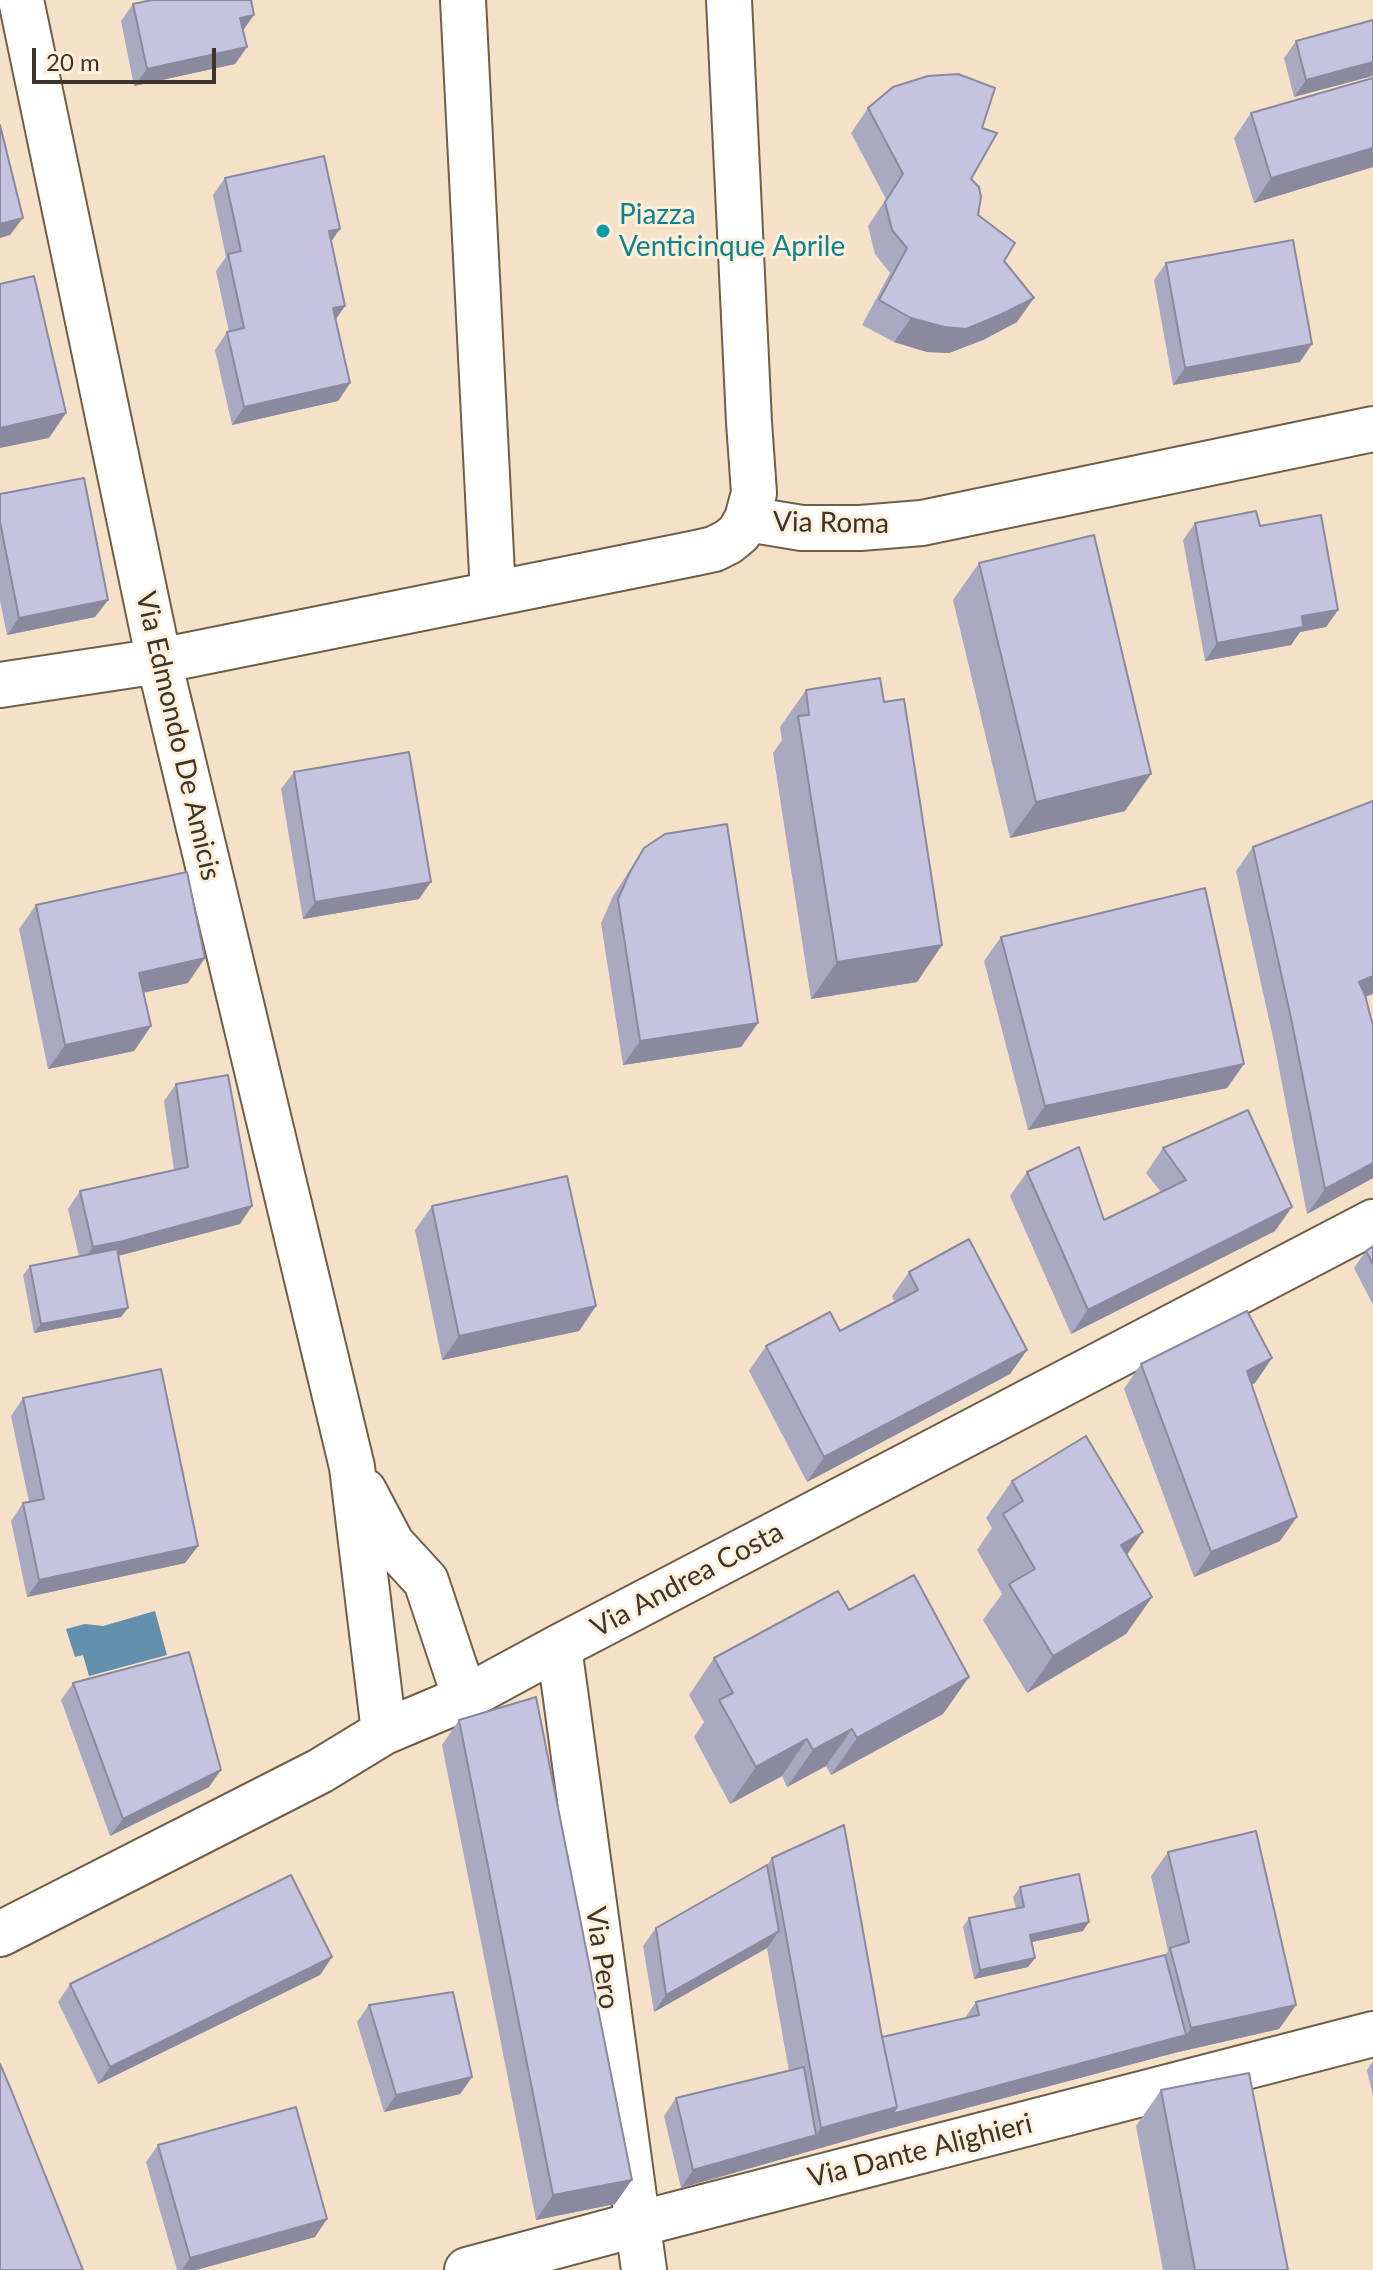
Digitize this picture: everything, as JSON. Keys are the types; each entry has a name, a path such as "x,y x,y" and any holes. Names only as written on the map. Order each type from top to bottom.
{"street":[{"name":"Via Edmondo De Amicis","path":"21,0 159,661 352,1467 384,1732"},
{"path":"463,0 493,594"},
{"path":"729,0 754,493 747,519"},
{"name":"Via Roma","path":"0,685 159,661 714,549 739,533 747,519 802,528 922,523 1373,429"},
{"name":"Via Andrea Costa","path":"0,1934 320,1771 384,1732 465,1698 1373,1222"},
{"name":"Via Edmondo De Amicis","path":"352,1467 392,1544 426,1581 465,1698"},
{"name":"Via Pero","path":"559,1647 644,2270"},
{"name":"Via Dante Alighieri","path":"467,2270 1373,2034"}],"water":[{"path":"155,1611 167,1655 89,1676 83,1655 75,1657 66,1629 85,1624 103,1626"}],"building":[{"path":"152,0 251,0 254,15 240,18 247,47 147,69 133,4"},
{"path":"1373,20 1373,62 1306,80 1296,41"},
{"path":"958,74 995,88 982,128 997,133 971,179 979,187 981,197 978,215 1015,243 1004,261 1034,298 966,329 911,318 879,300 907,248 892,230 885,202 903,174 868,108 893,87 928,76"},
{"path":"1373,78 1373,148 1271,178 1251,113"},
{"path":"0,125 23,218 0,224"},
{"path":"324,156 340,229 329,231 345,306 333,308 350,383 244,407 227,332 244,328 228,254 241,251 225,178"},
{"path":"1293,240 1312,344 1185,368 1166,263"},
{"path":"34,276 66,413 0,428 0,284"},
{"path":"84,478 108,600 19,618 0,522 0,494"},
{"path":"1256,511 1260,526 1321,515 1338,610 1302,616 1303,627 1217,643 1195,523"},
{"path":"1094,535 1151,774 1036,802 979,563"},
{"path":"880,678 884,702 904,699 942,945 837,962 798,716 809,715 806,690"},
{"path":"409,752 431,882 315,902 294,772"},
{"path":"1373,801 1373,976 1359,982 1373,1026 1373,1163 1325,1189 1253,847"},
{"path":"727,824 758,1023 640,1041 618,899 644,848 665,834"},
{"path":"187,872 205,958 139,973 151,1026 65,1045 36,905"},
{"path":"1205,888 1244,1064 1045,1106 1001,937"},
{"path":"228,1075 252,1206 93,1247 80,1191 188,1167 176,1084"},
{"path":"1248,1110 1292,1207 1088,1310 1027,1172 1079,1147 1104,1220 1186,1180 1163,1148"},
{"path":"567,1176 596,1306 459,1336 432,1206"},
{"path":"969,1239 1027,1350 824,1457 766,1346 830,1312 840,1331 918,1290 909,1272"},
{"path":"1373,1246 1373,1264 1366,1251"},
{"path":"117,1249 128,1308 41,1324 30,1266"},
{"path":"1247,1311 1272,1358 1247,1371 1297,1517 1211,1552 1141,1364"},
{"path":"161,1369 198,1546 39,1580 23,1503 44,1499 23,1398"},
{"path":"1086,1436 1143,1532 1121,1545 1152,1597 1053,1656 1009,1584 1035,1569 1003,1514 1023,1501 1012,1481"},
{"path":"914,1575 969,1677 857,1738 852,1729 813,1750 807,1739 756,1767 719,1700 733,1693 714,1658 838,1591 849,1610"},
{"path":"189,1652 221,1770 123,1819 73,1683"},
{"path":"536,1697 632,2180 553,2195 459,1720"},
{"path":"844,1825 897,2107 821,2128 772,1858"},
{"path":"1256,1831 1296,2005 1191,2028 1170,1948 1189,1942 1168,1852"},
{"path":"767,1865 779,1931 666,1995 656,1928"},
{"path":"1079,1874 1089,1922 1030,1935 1035,1958 980,1970 969,1918 1024,1907 1020,1887"},
{"path":"291,1875 332,1957 110,2067 70,1984"},
{"path":"1165,1955 1186,2035 892,2114 897,2107 882,2037 979,2015 976,2002"},
{"path":"453,1992 472,2077 396,2095 369,2005"},
{"path":"0,2064 12,2092 83,2270 0,2270"},
{"path":"804,2067 816,2135 693,2170 676,2098"},
{"path":"1249,2073 1288,2270 1195,2270 1161,2090"},
{"path":"296,2107 327,2219 190,2258 158,2145"}],"place":[{"name":"Piazza Venticinque Aprile","path":"603,231"}]}
